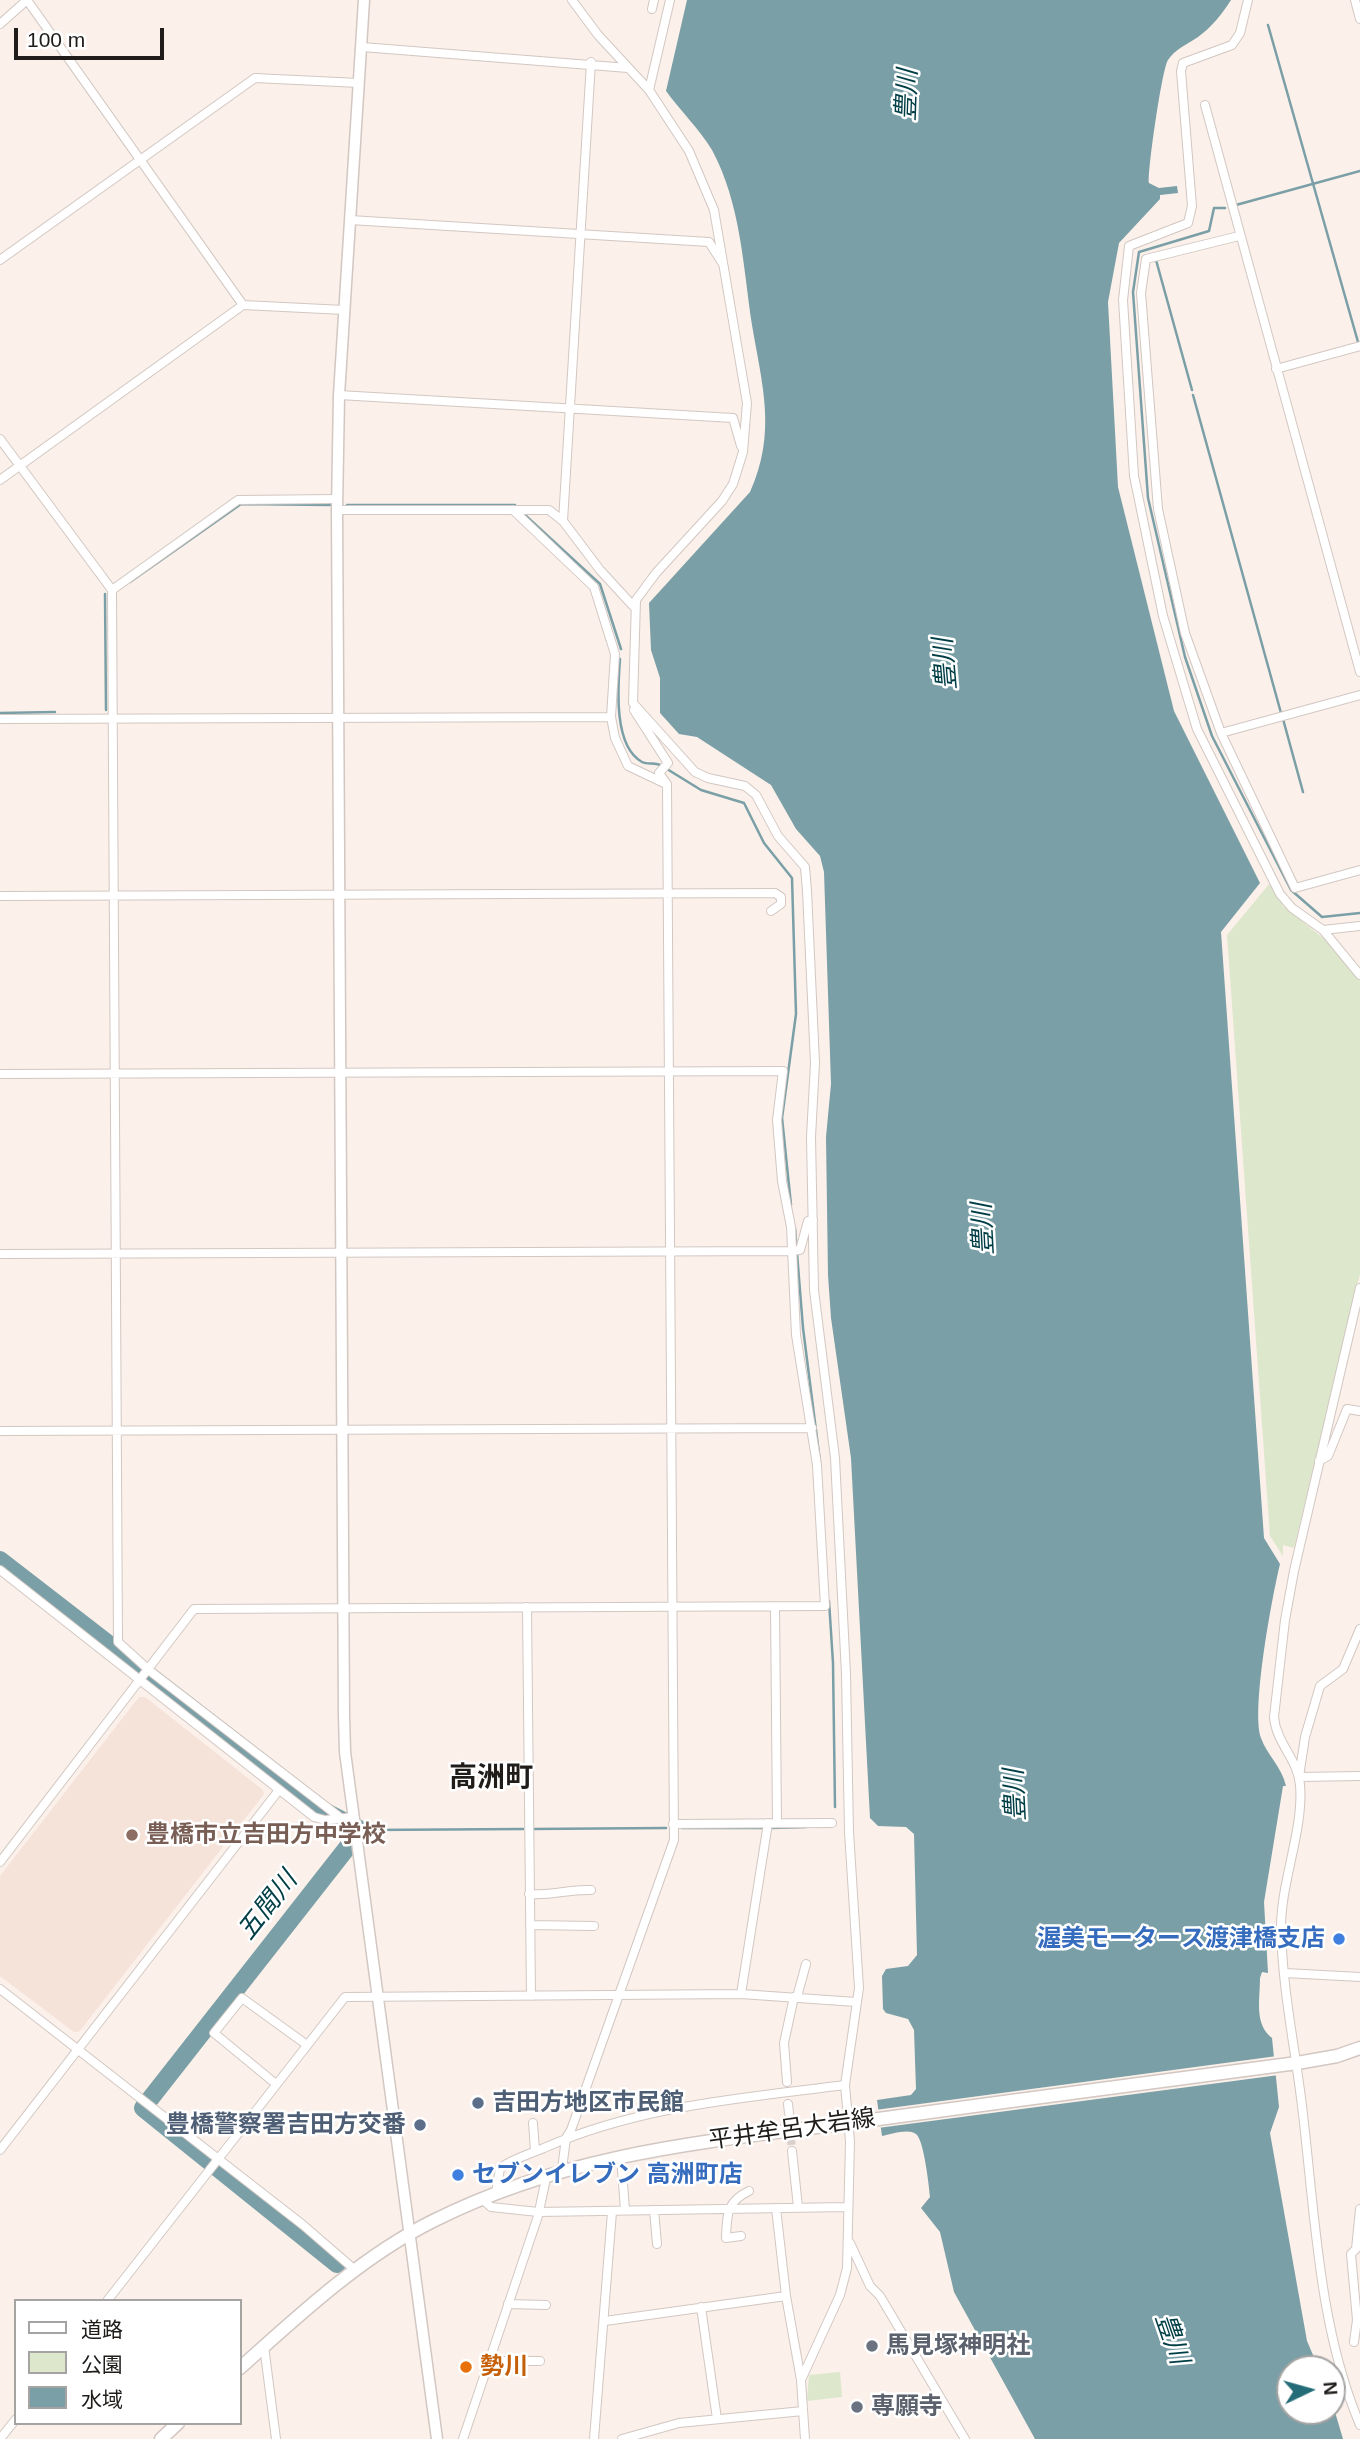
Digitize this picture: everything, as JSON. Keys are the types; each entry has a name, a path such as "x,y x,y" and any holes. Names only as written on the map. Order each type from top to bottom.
{"main road":[{"name":"平井牟呂大岩線","path":"242,2366 355,2270 409,2235 482,2199 562,2169 650,2150 1295,2063 1337,2056 1360,2048"},
{"path":"161,2439 176,2425"}],"street":[{"path":"0,24 27,0 243,305"},
{"path":"364,0 339,395 337,505 345,1740 437,2439"},
{"path":"562,2169 566,2138 674,1840 667,784 659,773 664,767 634,714 635,608 638,596 656,573 722,502 733,484 743,452 747,403 726,269 708,191 689,151 649,90 598,35 572,0"},
{"path":"649,90 670,0"},
{"path":"1248,0 1240,33 1232,45 1183,63 1192,206 1188,223 1129,246 1124,300 1134,476 1175,665 1196,729 1280,894 1292,908 1322,930 1360,975"},
{"path":"1355,0 1360,19"},
{"path":"362,47 591,62 628,68"},
{"path":"563,521 591,62"},
{"path":"0,260 255,78 359,83"},
{"path":"1205,105 1360,672"},
{"path":"350,220 709,242 726,269"},
{"path":"1239,236 1146,259 1141,293 1158,509 1191,656 1221,733 1295,888 1360,870"},
{"path":"0,480 243,305 344,310"},
{"path":"1276,369 1360,346"},
{"path":"339,395 733,418 743,452"},
{"path":"0,439 112,590 118,1642 145,1673"},
{"path":"112,590 238,500 550,510 563,521 600,570 635,608"},
{"path":"513,510 594,587 615,654 611,717 615,738 628,766 667,784"},
{"path":"1221,733 1360,695"},
{"path":"633,703 695,772 751,789 778,836 804,867 816,1063 811,1137 814,1290 835,1458 846,1674 849,1832 859,1988 845,2085 851,2123 847,2207 850,2243 841,2295 801,2380"},
{"path":"0,719 611,717"},
{"path":"0,896 775,893 781,897 781,904 771,911"},
{"path":"1322,930 1360,926"},
{"path":"0,1074 783,1071 777,1120 795,1250 796,1335 812,1428 825,1606 194,1609 0,1861"},
{"path":"795,1250 808,1221 813,1220"},
{"path":"0,1254 795,1250"},
{"path":"1299,1777 1296,1765 1275,1731 1275,1705 1285,1620 1360,1288"},
{"path":"1319,1461 1328,1457 1347,1409 1360,1411"},
{"path":"0,1431 812,1428"},
{"path":"0,1570 145,1673 279,1790 314,1817 325,1820 354,1817"},
{"path":"527,1607 531,1996"},
{"path":"741,1994 772,1823 775,1607"},
{"path":"1360,1629 1343,1668 1320,1686 1305,1737 1299,1777 1300,1798 1281,1926 1295,2063 1320,2256 1335,2348 1360,2425"},
{"path":"145,1673 150,1671 342,1819"},
{"path":"1299,1777 1360,1776"},
{"path":"0,2150 279,1790"},
{"path":"673,1824 832,1823"},
{"path":"529,1894 552,1896 573,1889 591,1890"},
{"path":"530,1926 594,1926"},
{"path":"787,2082 784,2043 806,1964"},
{"path":"1285,1973 1360,1977"},
{"path":"0,1989 355,2270"},
{"path":"109,2299 345,1997 741,1994 856,2002"},
{"path":"276,2084 214,2033 242,1998 307,2045"},
{"path":"496,2193 500,2168 566,2138 690,2106 845,2085"},
{"path":"533,2123 535,2151"},
{"path":"792,2151 799,2207"},
{"path":"622,2170 625,2210"},
{"path":"463,2439 539,2212 547,2174"},
{"path":"741,2236 726,2238 727,2209 737,2196 749,2191"},
{"path":"482,2199 491,2207 539,2212 847,2207"},
{"path":"776,2208 786,2296 801,2380 805,2439"},
{"path":"1354,2342 1357,2320 1351,2255 1356,2249 1360,2209"},
{"path":"654,2210 657,2244"},
{"path":"594,2439 612,2212"},
{"path":"850,2243 870,2286 880,2296 961,2436"},
{"path":"605,2321 786,2296"},
{"path":"508,2304 546,2305"},
{"path":"701,2308 717,2419"},
{"path":"264,2346 276,2439"},
{"path":"489,2361 540,2361"},
{"path":"622,2439 679,2423 803,2411"},
{"path":"0,2439 14,2422"}],"shaded area":[{"name":"豊橋市立吉田方中学校","path":"139,1697 145,1697 263,1790 264,1794 79,2032 74,2032 0,1976 0,1876"}],"green space":[{"path":"1270,883 1283,906 1333,946 1360,979 1360,1274 1294,1548 1283,1545 1283,1556 1270,1536 1227,935"},
{"path":"840,2372 842,2397 807,2401 809,2375"}],"water":[{"name":"豊川","path":"687,0 1231,0 1208,29 1171,56 1165,67 1149,183 1159,188 1177,186 1178,193 1160,195 1160,199 1119,243 1108,302 1118,487 1174,711 1260,883 1221,932 1264,1538 1280,1564 1264,1652 1259,1724 1261,1738 1286,1786 1283,1786 1264,1902 1268,1973 1262,1972 1260,1978 1259,2011 1263,2026 1272,2038 1279,2107 1270,2133 1307,2341 1313,2355 1276,2355 1276,2425 1339,2425 1343,2439 1035,2439 954,2292 940,2232 921,2208 930,2197 926,2164 919,2138 913,2132 882,2136 877,2100 911,2095 916,2089 914,2030 908,2019 886,2013 883,2009 882,1976 886,1969 908,1966 917,1955 914,1834 906,1827 878,1826 870,1818 851,1458 831,1318 828,1275 826,1137 831,1084 824,872 820,856 796,829 771,785 697,737 679,734 660,713 660,678 651,650 649,603 750,492 763,449 765,429 763,388 740,236 729,192 712,150 666,91"}],"pier":[{"path":"1277,2056 1279,2075 878,2128 875,2110"}],"waterway":[{"path":"1268,25 1358,342"},
{"path":"1236,205 1360,171"},
{"path":"1225,208 1214,208 1209,231 1139,252 1133,292 1148,498 1185,657 1212,736 1291,890 1322,917 1360,913"},
{"path":"1156,260 1192,390"},
{"path":"1193,395 1281,713"},
{"path":"130,582 241,504 330,505"},
{"path":"347,505 515,505"},
{"path":"525,515 600,584 621,649"},
{"path":"105,594 106,710"},
{"path":"620,659 619,715 626,743 642,762 662,766"},
{"path":"0,713 55,712"},
{"path":"1283,719 1303,792"},
{"path":"667,769 701,790 744,803 764,843 792,878 796,1014 782,1118 791,1205"},
{"path":"795,1228 803,1328 820,1462"},
{"name":"五間川","path":"0,1560 326,1812 361,1830 143,2108 337,2264"},
{"path":"829,1601 833,1663 835,1807"},
{"path":"771,1828 806,1827"},
{"path":"532,1829 666,1828"},
{"path":"682,1828 762,1828"},
{"path":"367,1830 523,1829"}],"tunnel":[{"path":"789,2113 792,2151"}],"place":[{"name":"豊橋市立吉田方中学校","path":"132,1835"},
{"name":"渥美モータース渡津橋支店","path":"1339,1939"},
{"name":"吉田方地区市民館","path":"478,2103"},
{"name":"豊橋警察署吉田方交番","path":"420,2125"},
{"name":"セブンイレブン 高洲町店","path":"458,2175"},
{"name":"馬見塚神明社","path":"872,2346"},
{"name":"勢川","path":"466,2367"},
{"name":"専願寺","path":"857,2407"}],"district":[{"name":"高洲町","path":"491,1778"}]}
